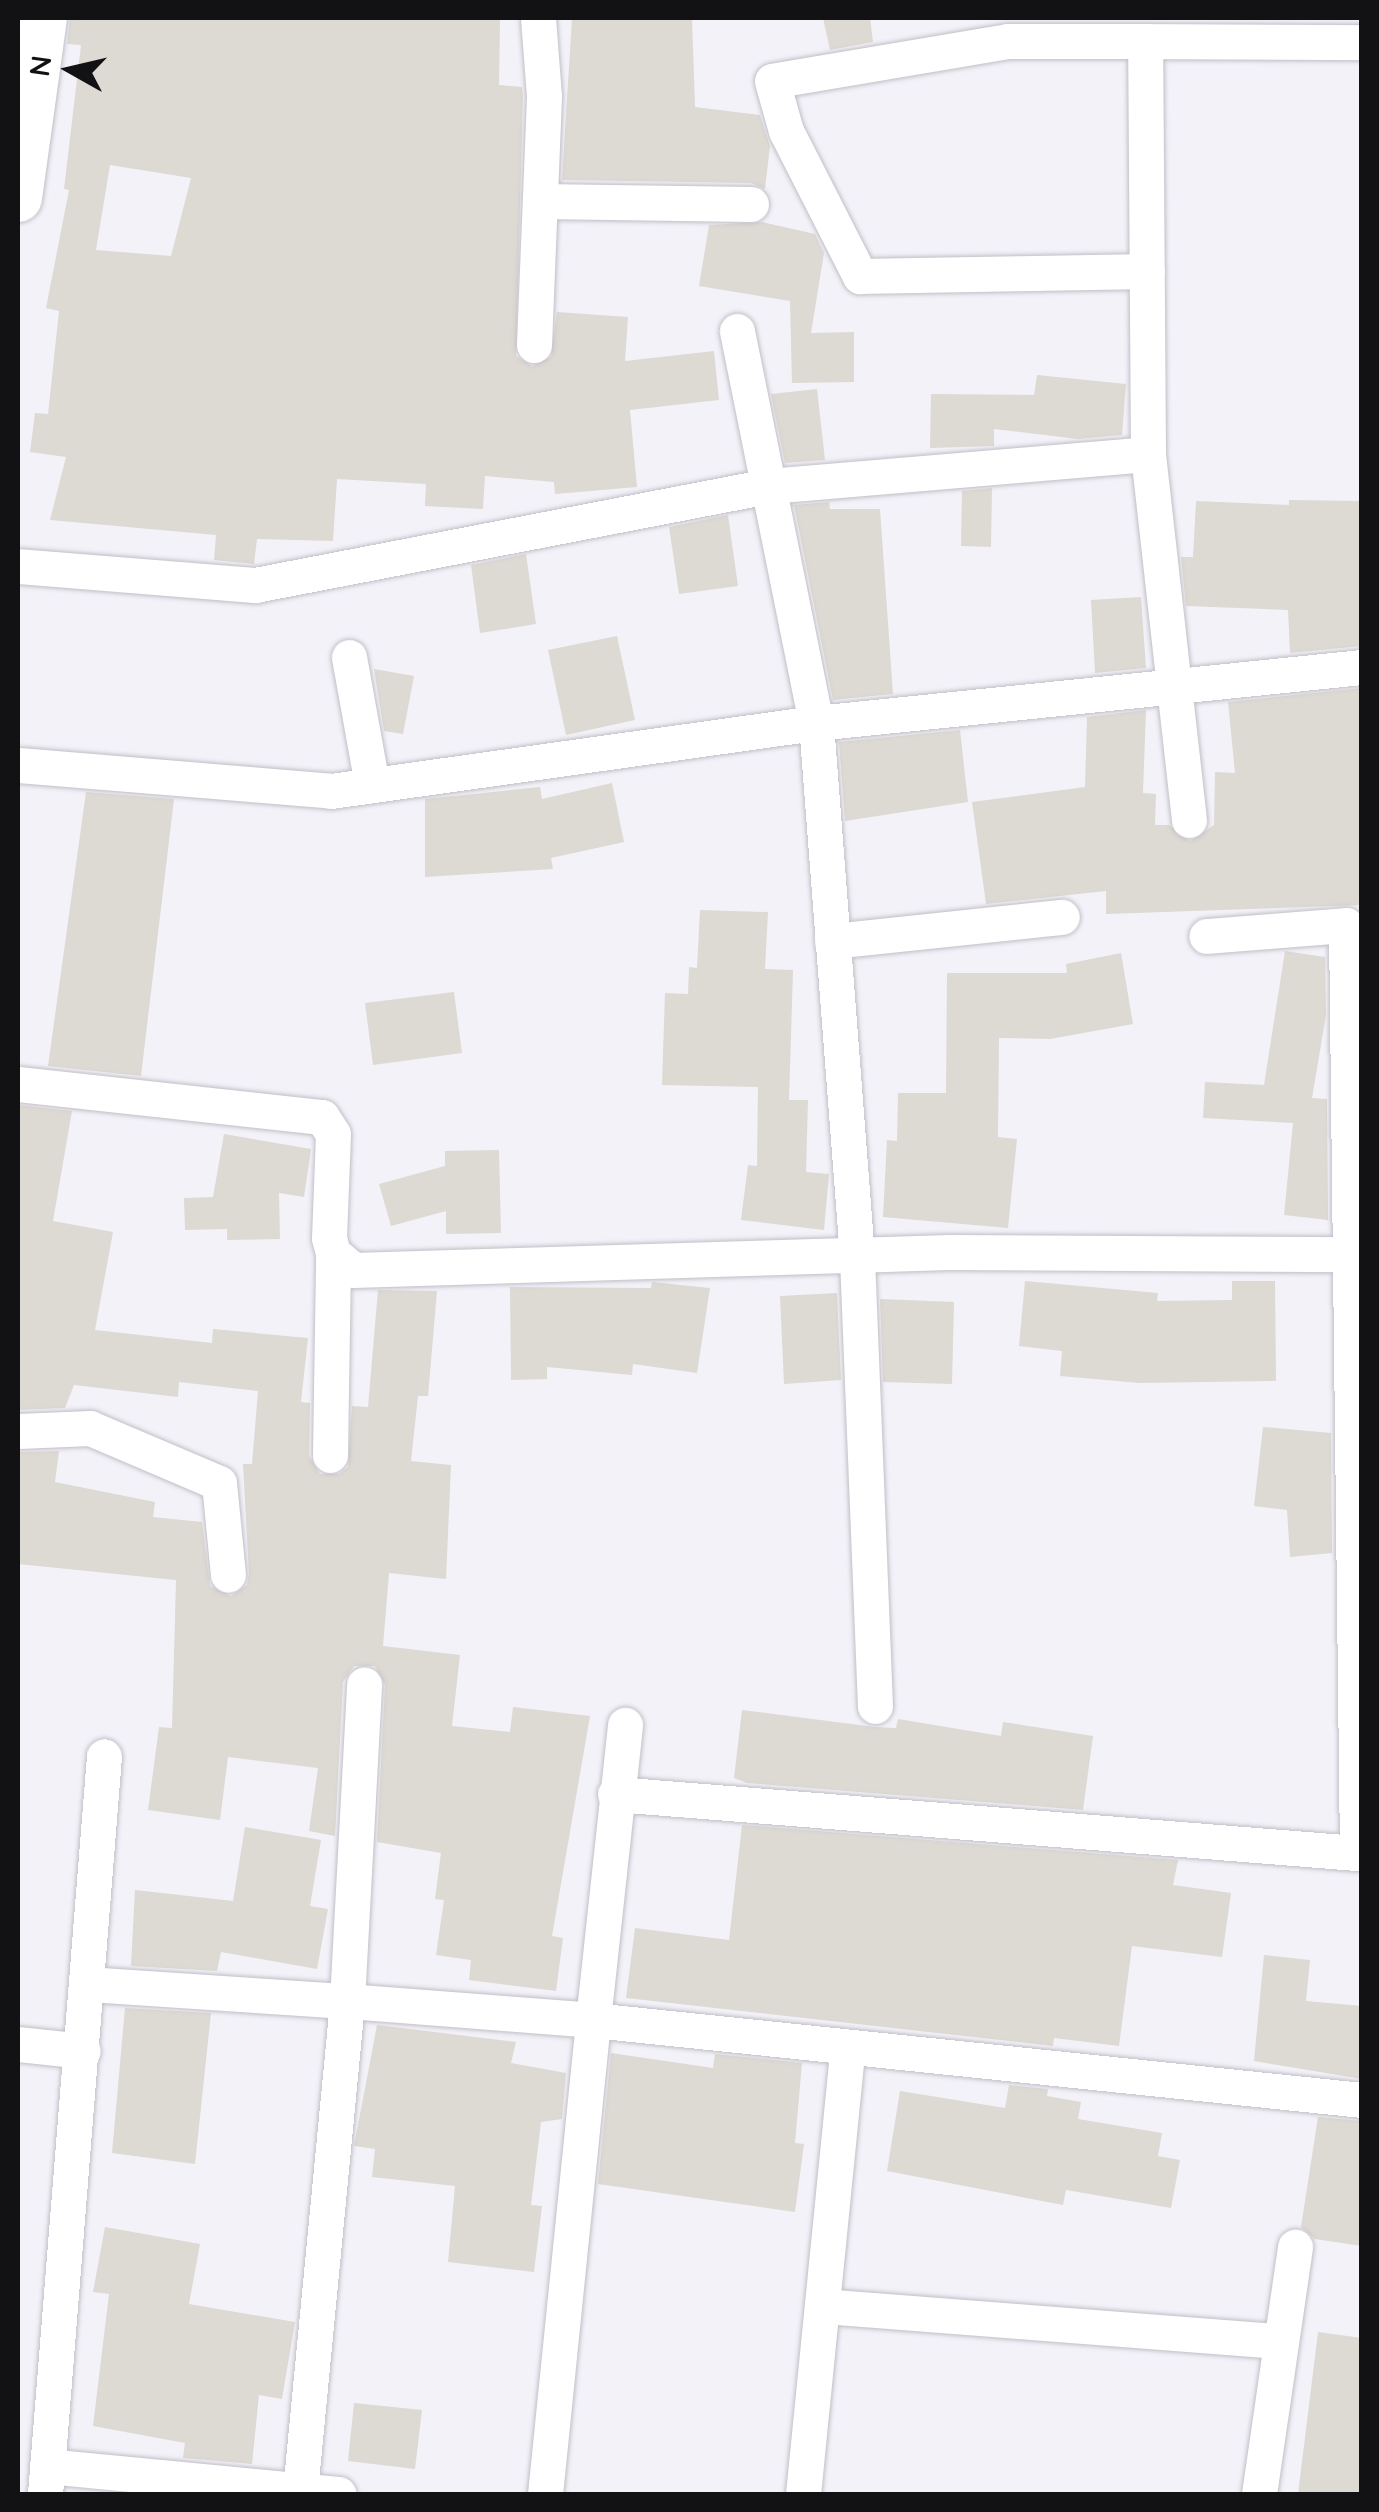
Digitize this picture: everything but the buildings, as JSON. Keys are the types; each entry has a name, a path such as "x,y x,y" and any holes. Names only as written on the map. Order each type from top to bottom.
{"street":[{"path":"18,198 43,18"},
{"path":"534,345 540,201 538,18"},
{"path":"1146,40 1148,454 1189,820"},
{"path":"1147,271 860,276 786,130 772,81 1008,41 1362,42"},
{"path":"540,201 751,204"},
{"path":"737,331 816,723 857,1256 875,1706"},
{"path":"18,566 255,585 768,486 1148,454"},
{"path":"349,657 372,785"},
{"path":"18,765 332,791 816,723 1362,667"},
{"path":"832,941 1062,918"},
{"path":"615,1794 1357,1853 1360,1636 1346,925 1206,936"},
{"path":"18,1084 322,1117 333,1134 330,1455"},
{"path":"332,1253 353,1270 857,1256 1354,1255"},
{"path":"18,1431 90,1428 219,1483 228,1575"},
{"path":"300,2491 347,2001 364,1684"},
{"path":"545,2494 625,1725"},
{"path":"104,1756 46,2480 339,2494"},
{"path":"88,1984 593,2020 1362,2100"},
{"path":"18,2044 82,2051"},
{"path":"803,2494 848,2047"},
{"path":"1259,2494 1295,2247"},
{"path":"822,2306 1281,2341"}]}
